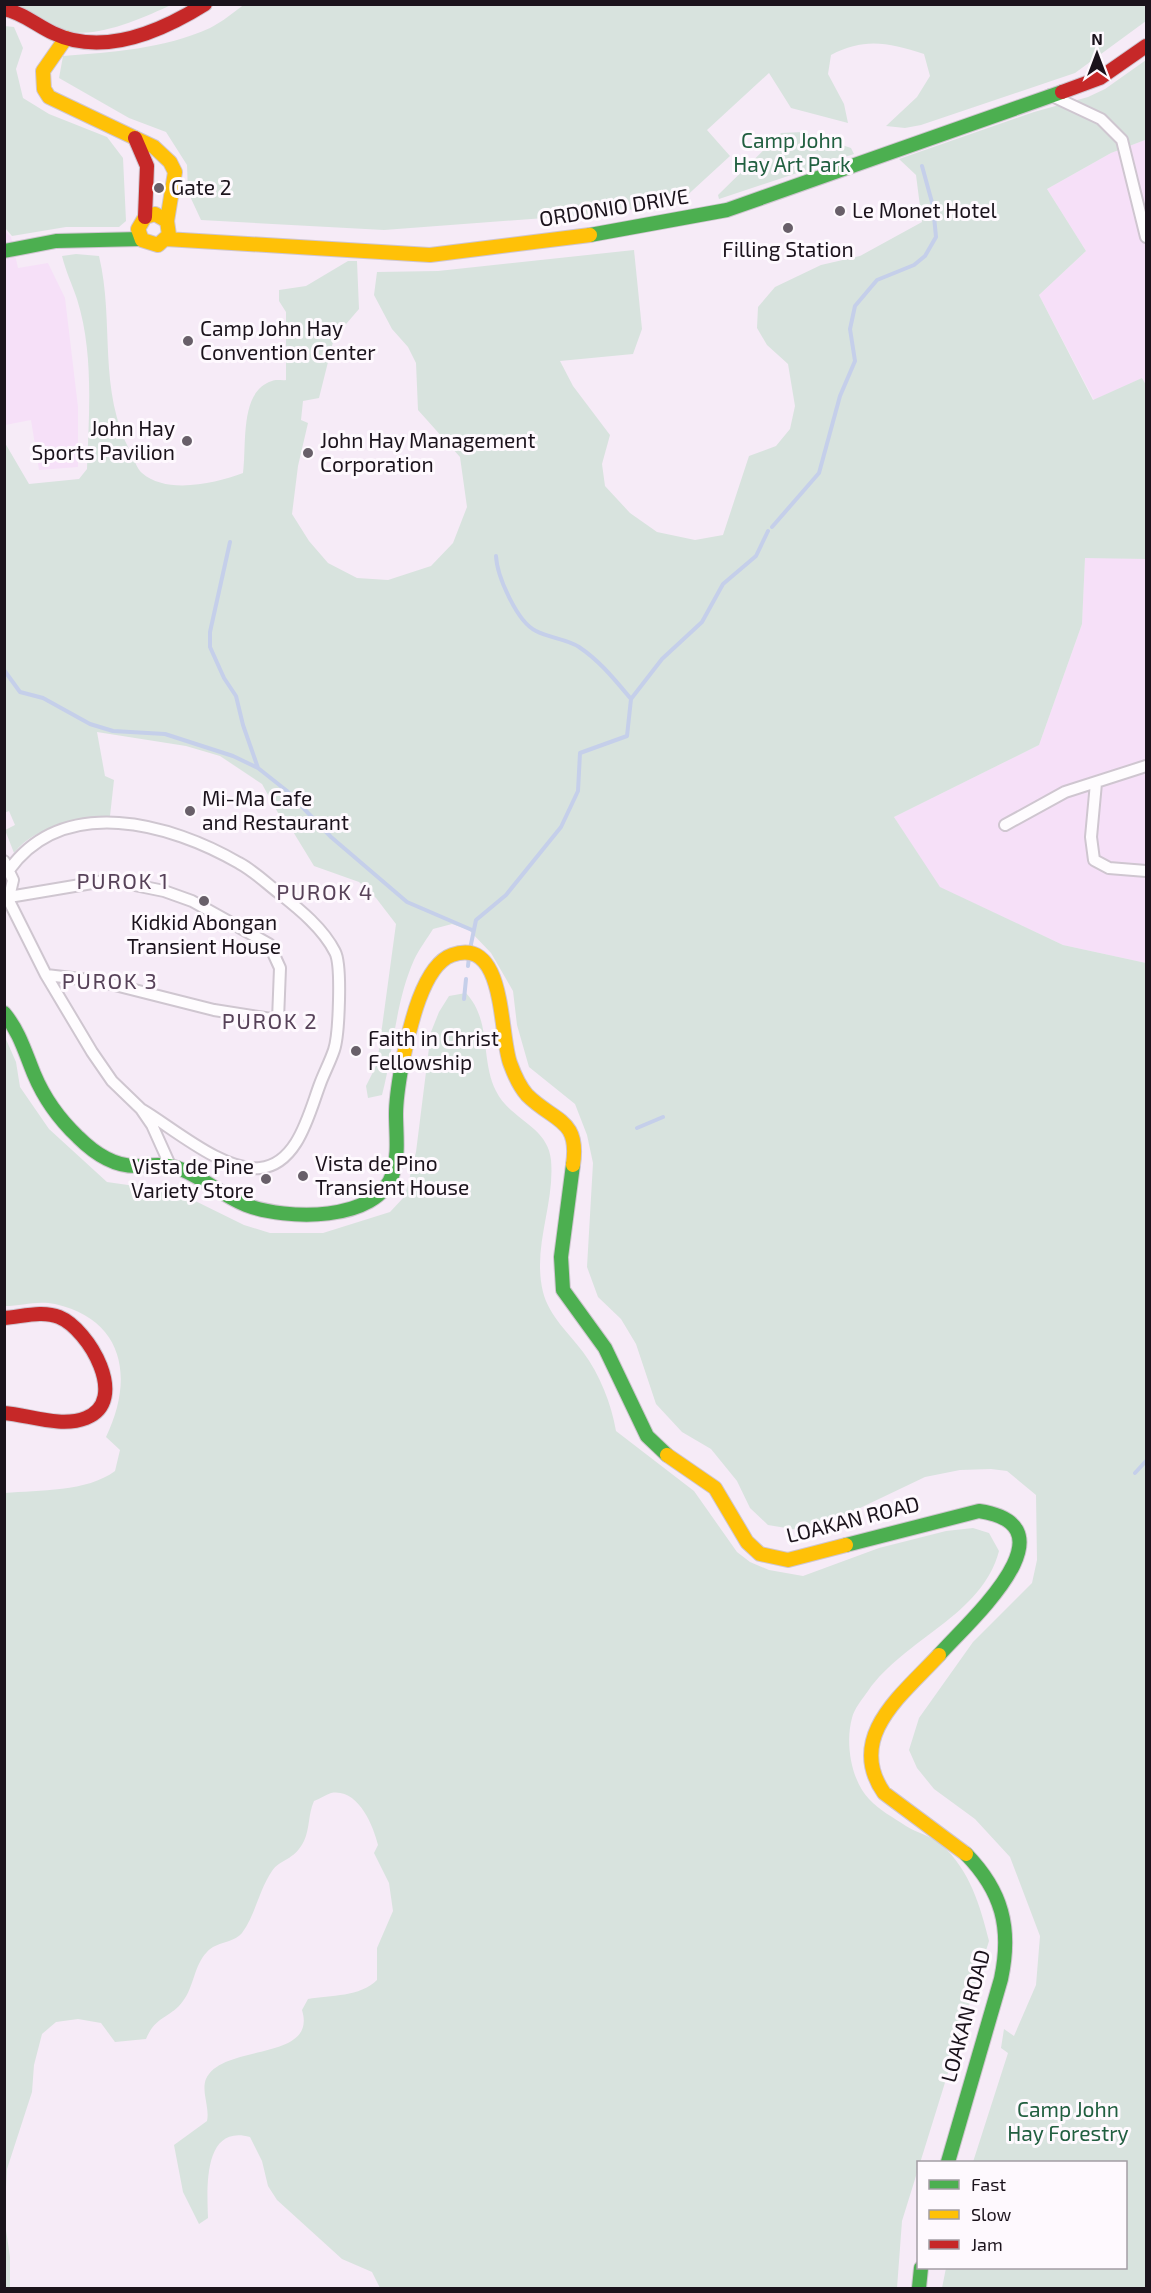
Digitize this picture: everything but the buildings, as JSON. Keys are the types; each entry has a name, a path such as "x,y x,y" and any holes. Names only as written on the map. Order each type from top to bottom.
{"main road":[{"path":"4,9 24,14 66,38 103,41 144,35 167,26 205,4"},
{"path":"66,38 43,71 44,89 49,97 103,125 133,135 164,154 175,172 167,221 170,230 166,239"},
{"name":"ORDONIO DRIVE","path":"4,251 40,240 141,238 153,245 166,239 430,255 613,232 727,210 1100,78 1146,46"},
{"path":"133,135 147,159 149,188 145,217 139,225 141,238"},
{"path":"145,217 159,215 167,221"},
{"name":"LOAKAN ROAD","path":"4,1013 18,1028 38,1082 51,1106 71,1131 94,1150 122,1166 170,1165 198,1175 229,1198 266,1212 299,1215 347,1209 379,1194 388,1186 395,1169 396,1103 405,1056 422,993 430,974 449,954 471,953 485,959 494,974 511,1062 521,1088 568,1126 576,1146 561,1257 563,1290 605,1348 624,1384 638,1422 657,1447 715,1488 747,1542 760,1554 774,1559 808,1557 979,1510 1001,1515 1017,1532 1020,1556 1003,1584 885,1714 871,1745 873,1775 879,1789 892,1802 952,1841 972,1860 992,1887 1005,1922 1007,1944 1000,1976 949,2161"},
{"path":"4,1318 49,1315 69,1323 92,1348 100,1362 105,1392 96,1412 77,1420 4,1413"},
{"path":"919,2289 921,2269"}],"street":[{"path":"1067,90 1085,112"},
{"path":"1050,95 1112,127 1122,140 1146,232"},
{"path":"1005,825 1049,800 1146,766"},
{"path":"1096,783 1091,837 1094,860 1109,868 1146,871"},
{"path":"109,822 165,831 214,850 257,875 294,904 336,953 338,974 334,1050 301,1134 283,1158 265,1167 244,1168 199,1146 141,1108 112,1081 46,975 7,895 13,880 7,865 31,844 67,828 109,822"},
{"path":"7,895 110,879 164,891 192,901 269,944 280,968 278,1020 214,1011 99,981 46,975"},
{"path":"141,1108 152,1125 170,1165"}],"shaded area":[{"path":"1145,140 1146,385 1142,378 1094,400 1039,295 1086,251 1047,189 1111,153"},
{"path":"4,230 11,237 18,268 48,263 65,298 78,407 78,467 39,470 31,420 5,425"},
{"path":"1085,557 1146,559 1146,963 1063,945 939,887 894,817 1039,745 1082,624"}],"green space":[{"path":"245,4 1146,4 1146,21 1075,73 921,125 905,128 886,126 917,97 930,76 924,54 877,44 843,49 831,55 828,74 844,104 848,123 791,108 769,73 707,130 730,156 681,201 611,213 384,230 201,220 188,192 187,165 166,132 129,118 59,78 63,56 138,48 175,41 210,28"},
{"path":"13,5 171,5 121,26 80,33 53,26"},
{"path":"4,26 14,27 23,48 16,69 23,98 49,114 107,137 123,158 126,221 119,227 66,227 12,236 5,228"},
{"name":"Camp John Hay Forestry","path":"1146,60 1146,142 1145,140 1111,153 1047,189 1086,251 1039,295 1093,400 1142,378 1146,385 1146,559 1085,558 1082,624 1039,745 894,817 940,887 1063,945 1146,963 1146,2288 942,2288 946,2269 1127,2269 1127,2161 973,2161 1008,2053 1001,2048 1004,2029 1014,2036 1036,1985 1040,1936 1010,1857 975,1819 934,1789 917,1768 909,1750 919,1718 973,1642 1032,1583 1037,1560 1036,1495 1007,1471 960,1470 925,1477 837,1519 798,1530 768,1525 750,1508 737,1481 711,1449 682,1432 656,1404 636,1344 621,1319 598,1297 587,1267 593,1163 587,1135 575,1104 529,1067 517,1025 513,991 491,953 469,930 452,924 433,929 416,956 408,976 382,1095 368,1098 366,1086 377,1064 396,924 376,898 359,882 314,866 292,830 282,820 262,784 220,756 186,746 97,732 105,776 114,780 110,816 46,830 23,843 14,853 5,830 15,825 9,811 4,813 5,443 29,484 79,479 87,469 89,383 86,340 77,299 62,256 76,254 99,256 104,281 110,380 121,429 142,473 152,480 178,485 206,483 243,473 247,420 254,396 261,387 272,381 286,380 286,312 279,301 279,290 306,286 348,261 357,261 359,309 334,338 319,398 303,401 301,420 308,423 298,466 292,514 309,541 328,563 357,578 388,580 431,566 453,543 467,507 460,457 418,410 416,363 408,347 392,329 374,295 377,272 438,271 634,250 642,329 633,354 560,361 573,386 610,435 602,464 605,486 630,513 657,532 695,540 723,535 749,456 776,446 790,429 795,406 788,364 767,345 757,328 758,307 775,287 821,265 860,256 922,222 916,175 899,159 1034,112 1088,97 1105,89"},
{"name":"Camp John Hay Art Park","path":"803,132 851,148 854,154 719,199 718,195 781,133"},
{"path":"466,993 474,1004 483,1028 488,1066 496,1091 510,1109 536,1131 548,1148 551,1160 550,1193 540,1258 543,1292 555,1317 595,1370 608,1400 616,1431 694,1491 737,1552 750,1562 769,1570 803,1576 879,1548 946,1531 973,1528 989,1533 999,1551 990,1574 977,1593 960,1610 884,1672 857,1707 850,1728 851,1761 863,1791 882,1810 938,1842 952,1855 973,1889 989,1941 921,2161 917,2161 917,2173 902,2221 897,2288 380,2288 372,2272 342,2259 277,2200 268,2186 262,2161 250,2137 235,2136 223,2140 216,2149 208,2176 208,2218 199,2224 183,2192 174,2145 207,2121 204,2089 206,2079 215,2068 230,2060 283,2045 296,2038 303,2026 302,2010 308,1999 362,1990 377,1980 377,1948 393,1911 389,1883 374,1853 378,1845 368,1818 356,1802 341,1793 331,1793 314,1801 304,1841 292,1856 272,1871 242,1933 207,1952 199,1963 183,2001 174,2011 154,2025 146,2039 115,2042 101,2023 78,2019 56,2022 42,2034 34,2065 32,2092 7,2169 5,2205 5,1493 77,1486 104,1478 115,1471 120,1450 106,1437 120,1394 121,1374 117,1355 109,1338 96,1323 78,1312 48,1303 5,1306 5,1037 16,1062 20,1087 49,1129 107,1182 177,1192 244,1225 270,1233 323,1233 390,1212 405,1196 416,1152 431,1032 449,996"},
{"path":"5,2223 10,2257 10,2288 5,2288"}],"waterway":[{"path":"772,527 819,473 840,396 855,361 850,329 855,306 877,280 914,265 925,256 936,237 933,206 922,166"},
{"path":"470,949 476,920 506,895 561,827 578,791 580,753 627,736 631,699 662,659 702,622 723,584 756,556 768,531"},
{"path":"230,542 210,632 210,647 224,678 236,696 258,768"},
{"path":"496,556 509,598 529,626 587,652 631,699"},
{"path":"4,670 20,692 43,698 90,724 113,731 165,734 233,756 258,768 287,791 331,837 407,902 472,930"},
{"path":"468,966 469,957"},
{"path":"464,999 466,979"},
{"path":"637,1128 663,1117"},
{"path":"1135,1473 1146,1461"}],"traffic: fast":[{"path":"590,235 727,210 1062,92"},
{"path":"4,251 56,241 141,239"},
{"path":"4,1013 18,1034 47,1100 65,1123 91,1148 105,1158 129,1166 160,1165 177,1168 246,1205 283,1213 306,1215 350,1209 369,1201 384,1189 393,1173 396,1159 396,1114 402,1064"},
{"path":"573,1165 561,1257 563,1290 605,1348 647,1436 667,1455"},
{"path":"846,1545 979,1511 1007,1520 1019,1535 1017,1555 1007,1577 971,1622 939,1655"},
{"path":"948,2161 1001,1979 1004,1961 1004,1927 996,1896 966,1854"},
{"path":"919,2288 921,2269"}],"traffic: slow":[{"path":"66,38 43,71 44,89 49,97 154,147 170,162 175,172 167,221 169,235 158,245 142,240 138,229 145,217 155,214 167,221"},
{"path":"166,239 430,255 590,235"},
{"path":"402,1064 418,1003 432,973 441,962 452,955 470,953 482,960 491,973 497,990 507,1049 515,1076 527,1095 569,1129 573,1138 573,1165"},
{"path":"667,1455 715,1488 747,1542 760,1554 788,1560 846,1545"},
{"path":"939,1655 895,1701 883,1718 875,1735 871,1753 874,1773 884,1793 966,1854"}],"traffic: jam":[{"path":"4,9 23,16 53,33 72,40 92,42 132,38 170,23 205,4"},
{"path":"1062,92 1100,78 1146,46"},
{"path":"135,138 147,166 145,217"},
{"path":"4,1318 46,1314 59,1317 71,1324 92,1350 105,1382 105,1397 99,1409 86,1418 66,1422 4,1413"}],"place":[{"name":"Gate 2","path":"159,188"},
{"name":"Le Monet Hotel","path":"840,211"},
{"name":"Filling Station","path":"788,228"},
{"name":"Camp John Hay Convention Center","path":"188,341"},
{"name":"John Hay Sports Pavilion","path":"187,441"},
{"name":"John Hay Management Corporation","path":"308,453"},
{"name":"Mi-Ma Cafe and Restaurant","path":"190,811"},
{"name":"Kidkid Abongan Transient House","path":"204,901"},
{"name":"Faith in Christ Fellowship","path":"356,1051"},
{"name":"Vista de Pino Transient House","path":"303,1176"},
{"name":"Vista de Pine Variety Store","path":"266,1179"}],"district":[{"name":"PUROK 1","path":"123,881"},
{"name":"PUROK 4","path":"325,892"},
{"name":"PUROK 3","path":"110,981"},
{"name":"PUROK 2","path":"270,1021"}]}
